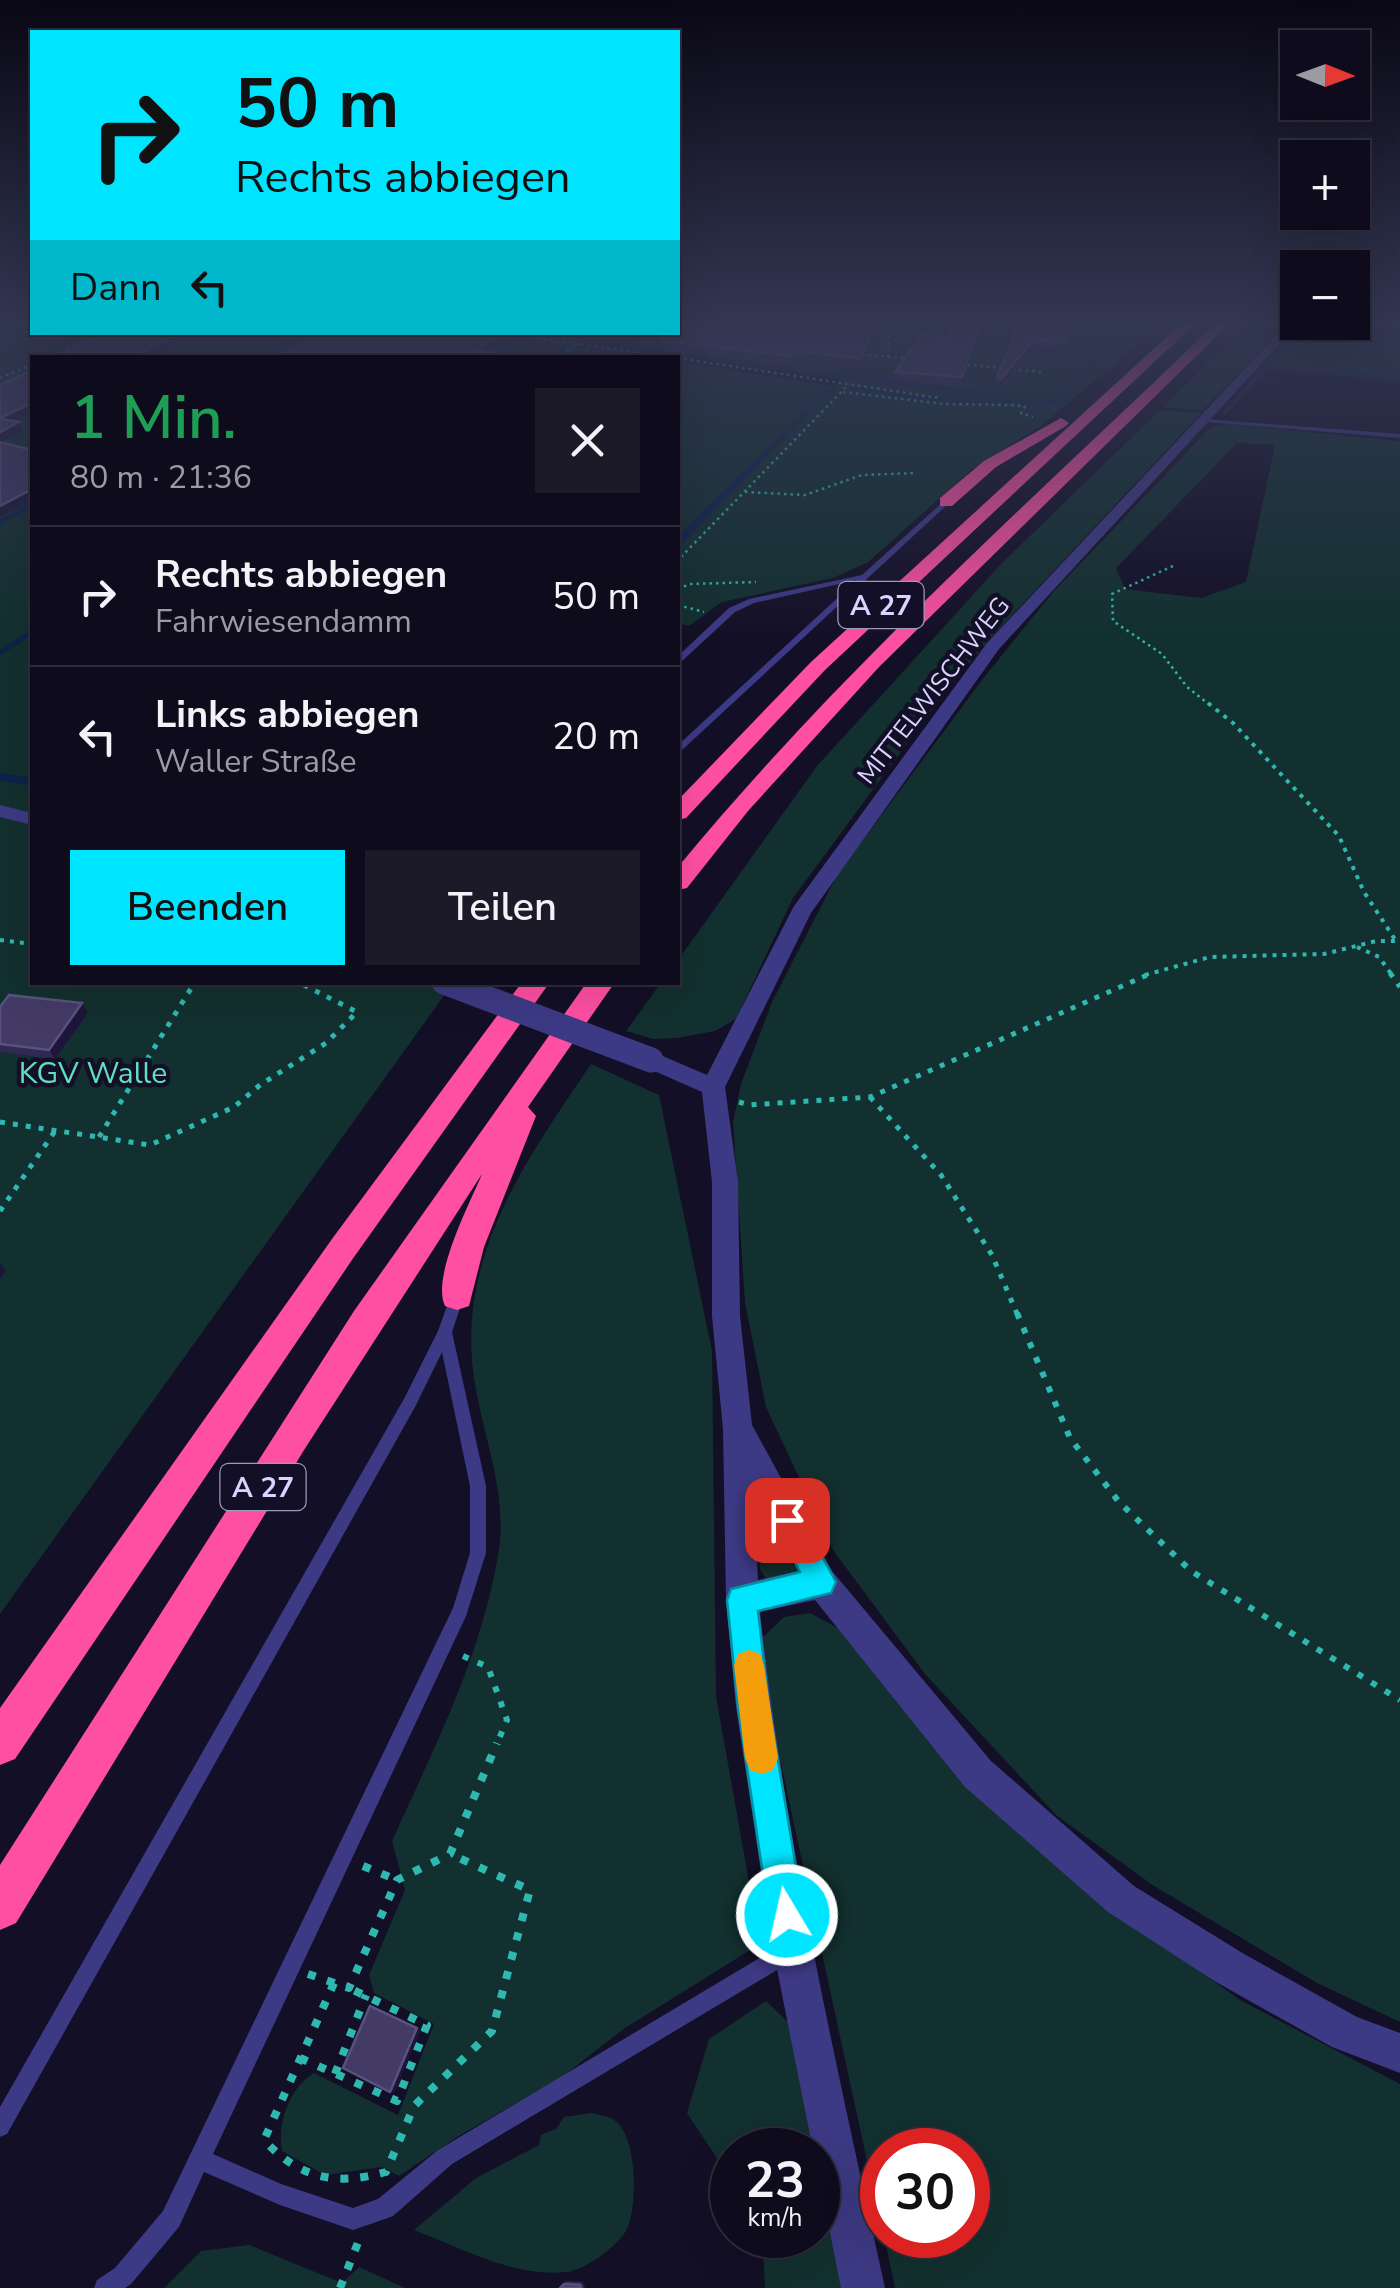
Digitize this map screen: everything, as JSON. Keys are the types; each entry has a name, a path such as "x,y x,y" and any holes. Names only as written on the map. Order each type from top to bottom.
{"highway":[{"path":"946,502 990,464 1049,430"},
{"name":"A 27","path":"680,811 818,666 1073,430"},
{"name":"A 27","path":"680,880 795,742 949,584 1110,430"},
{"name":"A 27","path":"0,1744 484,1048 535,985"},
{"name":"A 27","path":"0,1906 354,1343 534,1072 600,985"},
{"path":"457,1296 468,1247 523,1112 534,1072"}],"street":[{"name":"MITTELWISCHWEG","path":"713,1087 801,910 909,757 993,646 1195,430"},
{"path":"0,811 30,819"},
{"path":"452,985 713,1087 725,1182 726,1316 737,1427 742,1600 754,1707 792,1950 863,2288"},
{"path":"737,1427 821,1582 978,1774 1121,1899 1230,1968 1346,2033 1400,2052"},
{"path":"742,1600 821,1582"}],"lane":[{"path":"1343,430 1400,436"},
{"path":"680,747 946,502"},
{"path":"680,658 724,618 752,601 862,576"},
{"path":"0,2127 410,1402 457,1296"},
{"path":"105,2288 123,2276 171,2219 460,1610 478,1553 478,1486 444,1332"},
{"path":"201,2160 354,2219 385,2208 445,2158 792,1950"}],"path":[{"path":"681,556 806,430"},
{"path":"746,492 806,495 862,475 918,474"},
{"path":"713,1087 749,1105 870,1097 1164,968 1210,958 1324,954 1398,941 1364,892 1339,836 1232,723 1187,687 1162,654 1113,621 1112,594 1173,566"},
{"path":"680,588 690,584 788,581 800,590"},
{"path":"680,606 724,618"},
{"path":"0,940 30,944"},
{"path":"1354,946 1380,957 1400,987"},
{"path":"99,1136 193,985"},
{"path":"0,1122 150,1145 171,1140 178,1131 233,1108 260,1084 341,1034 358,1012 304,985"},
{"path":"870,1097 941,1175 992,1255 1070,1438 1119,1502 1191,1571 1400,1700"},
{"path":"0,1210 56,1130"},
{"path":"349,1988 397,1880 450,1854 507,1720 488,1667 442,1646"},
{"path":"334,1983 264,2140 280,2160 309,2176 339,2183 386,2172 414,2106 492,2030 530,1890 450,1854"},
{"path":"341,1857 397,1880"},
{"path":"288,1966 349,1988 427,2025 397,2101"},
{"path":"335,2074 366,1996"},
{"path":"300,2058 414,2106"}],"green space":[{"path":"0,430 30,430 30,449 0,441"},
{"path":"680,430 786,430 680,534"},
{"path":"792,430 1035,430 970,471 868,562 833,578 722,602 689,626 680,624 680,545"},
{"path":"1140,430 1185,430 991,638 939,700 793,898 736,1019 715,1031 677,1038 653,1039 626,1031 660,985 680,985 680,957 817,766 1002,563"},
{"path":"1208,430 1285,430 1400,441 1400,2022 1317,1983 1154,1886 1057,1816 925,1674 833,1550 766,1407 745,1303 733,1122 741,1084 772,1002 837,875 985,676 1054,591","holes":["1237,443 1275,445 1246,582 1201,598 1125,589 1116,568"]},
{"name":"KGV Walle","path":"0,449 30,456 30,985 452,985 0,1614"},
{"path":"591,1064 659,1095 712,1351 716,1696 760,1944 625,2028 563,2076 457,2137 399,2176 382,2167 325,2175 282,2151 283,2118 298,2088 314,2073 398,2115 434,2024 374,1993 369,1975 405,1890 392,1841 469,1662 492,1588 499,1549 497,1487 475,1384 471,1338 475,1295 500,1214 542,1138"},
{"path":"757,1489 798,1568 796,1575 767,1580 760,1569 753,1494"},
{"path":"810,1613 845,1632 1120,1914 1240,2000 1400,2084 1400,2288 895,2288 889,2258 990,2258 990,2128 860,2129 771,1718 763,1637 784,1617"},
{"path":"766,2001 791,2025 812,2128 710,2128 710,2148 687,2113 709,2039"},
{"path":"592,2113 612,2119 622,2128 634,2175 629,2224 619,2240 598,2258 567,2272 547,2273 489,2260 414,2230 476,2178 539,2145 541,2135 556,2129 564,2117"},
{"path":"249,2245 342,2283 359,2267 405,2288 164,2288 201,2251"},
{"path":"763,2258 839,2258 845,2288 765,2288"}],"water":[{"path":"786,430 792,430 680,545 680,534"}],"building":[{"path":"0,442 30,450 30,490 0,506"},
{"path":"9,995 82,1003 49,1050 0,1044 0,1007"},
{"path":"370,2006 417,2028 390,2092 343,2068"},
{"path":"564,2284 580,2285 581,2288 560,2288"}],"waterway":[{"path":"0,522 30,505"},
{"path":"0,653 30,633"},
{"path":"0,777 26,781"}],"slow traffic":[{"path":"749,1665 762,1758"}],"route":[{"path":"787,1520 821,1582 742,1600 754,1707 787,1915"}]}
